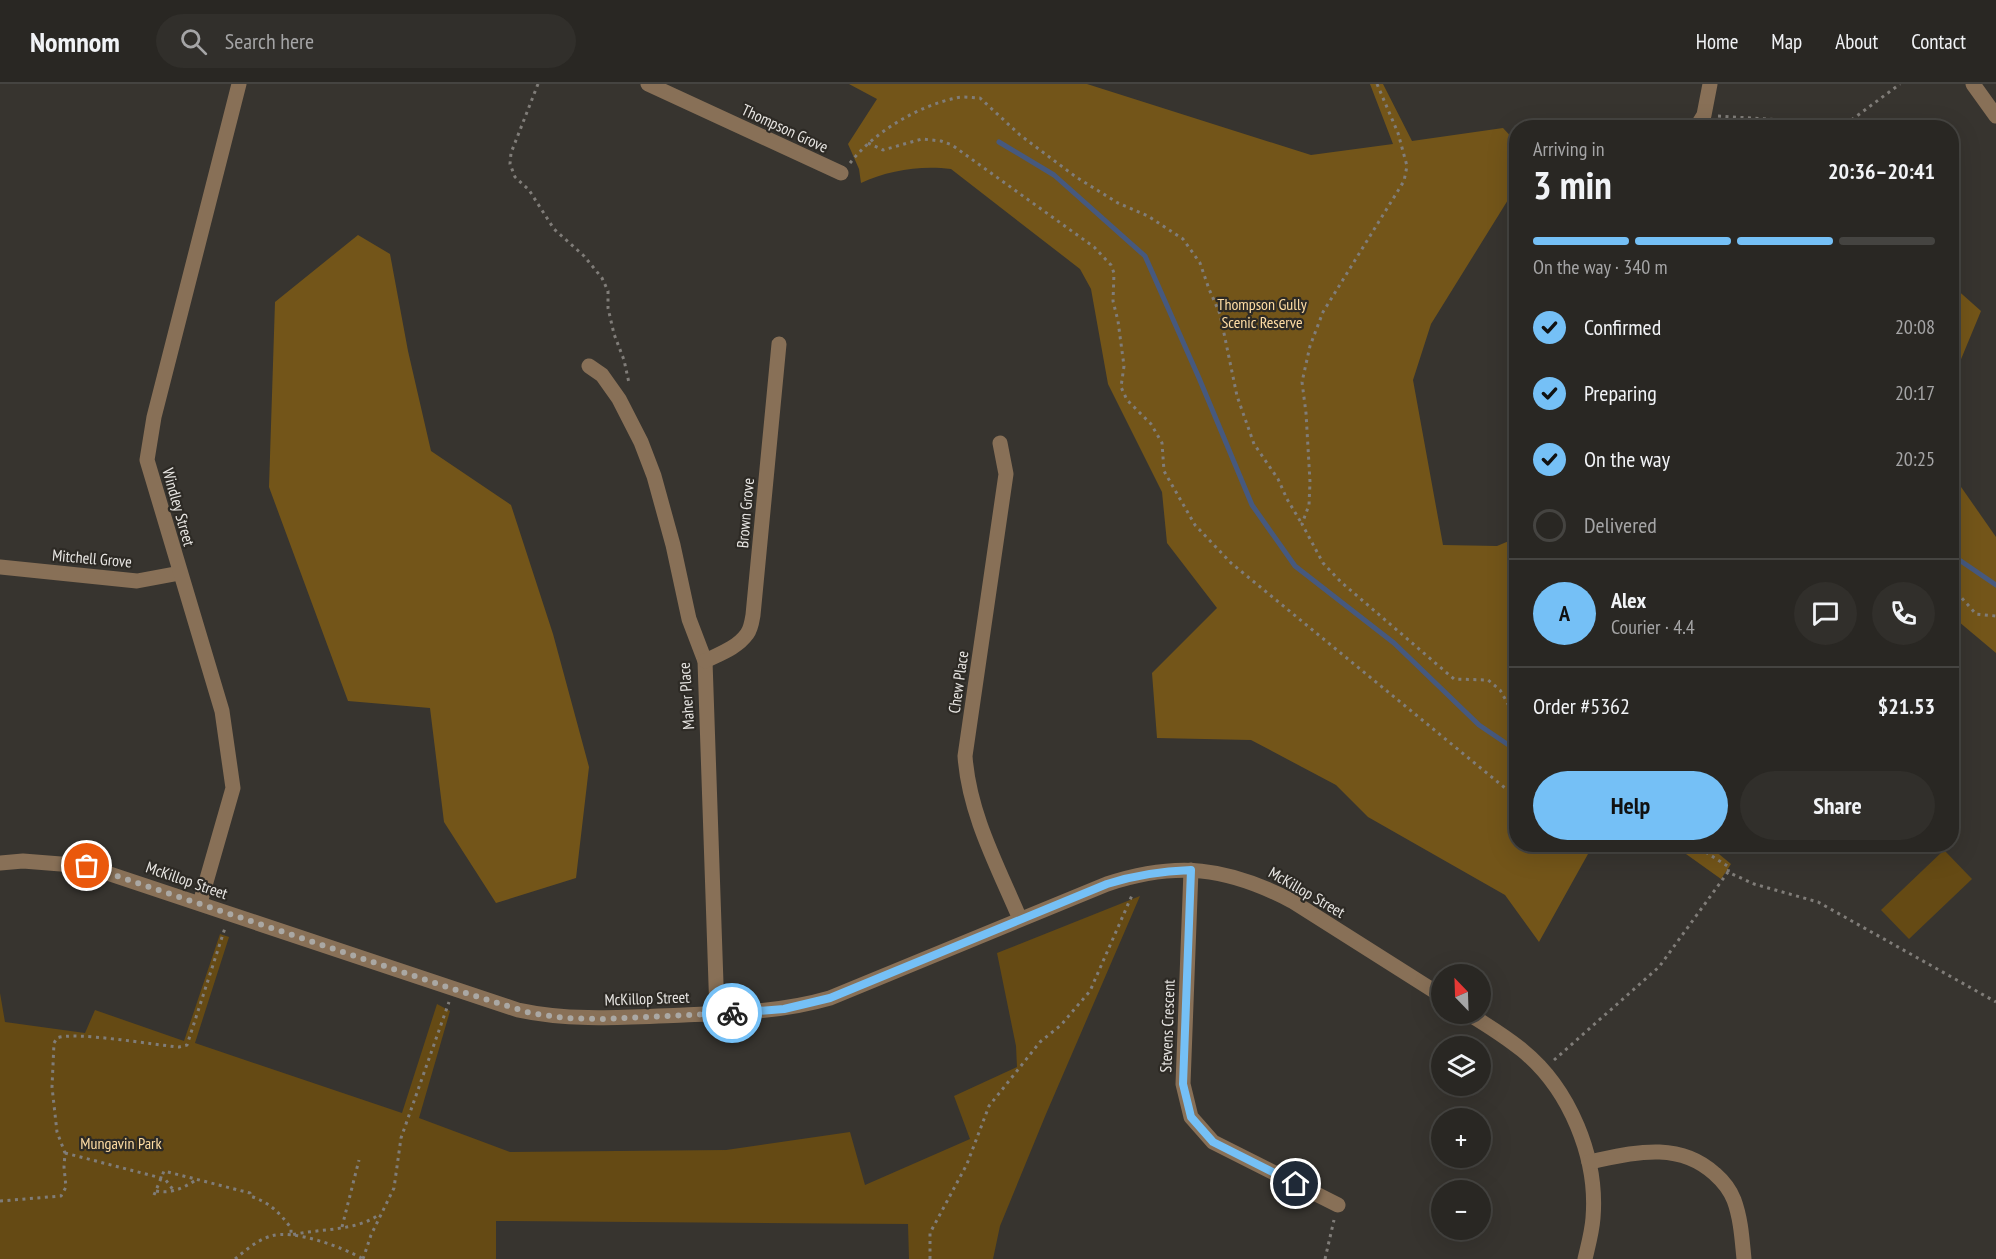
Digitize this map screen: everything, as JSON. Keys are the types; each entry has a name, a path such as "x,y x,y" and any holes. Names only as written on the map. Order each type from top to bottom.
{"street":[{"name":"Windley Street","path":"200,903 233,788 222,711 147,460 154,417 239,84"},
{"name":"Thompson Grove","path":"648,84 841,173"},
{"path":"1700,120 1710,84"},
{"path":"1973,84 1996,116"},
{"name":"Brown Grove","path":"705,661 728,650 749,633 753,615 779,344"},
{"name":"Maher Place","path":"589,366 602,375 620,399 654,476 673,544 689,619 705,661 717,1013"},
{"name":"Chew Place","path":"1000,443 1006,474 965,756 973,806 1020,919"},
{"name":"Mitchell Grove","path":"0,567 137,580 180,573"},
{"name":"McKillop Street","path":"0,863 43,862 87,866 518,1010 565,1018 601,1019 784,1009 830,998 1107,884 1141,874 1166,870 1191,870 1233,876 1267,888 1292,901 1431,989"},
{"name":"Stevens Crescent","path":"1191,870 1183,1084 1191,1117 1213,1142 1338,1205"},
{"path":"1484,1024 1523,1051 1542,1070 1568,1107 1580,1133 1588,1162 1592,1190 1593,1219 1585,1259"},
{"path":"1588,1162 1635,1152 1660,1151 1676,1153 1707,1167 1723,1181 1734,1199 1741,1225 1744,1259"}],"path":[{"path":"538,84 511,153 510,164 515,177 529,190 554,229 584,256 602,278 608,291 608,308 629,384 627,394 620,399"},
{"path":"1302,524 1309,504 1310,482 1302,382 1310,346 1323,312 1404,182 1407,166 1398,133 1377,84"},
{"path":"1851,120 1900,84"},
{"path":"841,173 860,150 881,132 931,105 959,97 980,98 1020,135 1076,177 1118,203 1148,216 1183,239 1200,263 1220,314 1237,396 1254,444 1278,479 1323,563 1341,582 1454,679 1488,681 1500,690 1509,706"},
{"path":"868,143 883,150 922,139 952,145 1094,247 1111,265 1114,273 1113,301 1124,366 1121,387 1127,400 1151,424 1162,443 1164,471 1195,525 1231,563 1509,791"},
{"path":"1959,595 1976,614 1996,616"},
{"path":"1542,1070 1659,967 1728,872 1729,867 1706,852"},
{"path":"1728,872 1754,884 1818,902 1996,1002"},
{"path":"930,1259 930,1233 967,1164 989,1106 1040,1042 1061,1025 1090,991 1141,874"},
{"path":"0,1201 61,1196 66,1187 65,1153 57,1132 52,1087 54,1043 57,1038 81,1037 179,1047 188,1045 229,914"},
{"path":"235,1259 254,1244 280,1234 339,1247 363,1259 394,1188 401,1138 453,989"},
{"path":"65,1153 165,1179 174,1191"},
{"path":"342,1227 359,1160"},
{"path":"197,1179 174,1191 155,1193 164,1171 197,1179 250,1193 250,1196 268,1203 291,1228 291,1235"},
{"path":"1325,1259 1338,1205"},
{"path":"291,1235 361,1224 382,1212"}],"green space":[{"name":"Thompson Gully Scenic Reserve","path":"849,84 1087,84 1311,155 1393,144 1370,84 1383,84 1412,141 1503,128 1509,134 1509,198 1431,324 1413,380 1443,545 1497,546 1509,541 1509,852 1589,852 1539,942 1505,895 1368,817 1336,785 1251,740 1157,738 1152,673 1217,608 1167,543 1162,492 1108,384 1091,289 1080,269 951,169 905,170 861,183 859,169 848,144 877,99"},
{"path":"358,235 390,254 408,351 431,451 511,505 553,634 589,767 576,878 496,903 444,822 430,708 348,701 269,487 275,302"},
{"path":"1959,291 1981,311 1959,364"},
{"path":"1959,484 1996,537 1996,653 1959,622"},
{"path":"1683,852 1716,852 1731,864 1721,879"},
{"path":"1942,852 1946,852 1972,879 1909,939 1881,910"},
{"name":"Mungavin Park","path":"1140,896 1000,1226 993,1259 909,1259 908,1224 496,1221 496,1259 0,1259 0,993 5,1022 85,1033 95,1010 184,1041 220,934 229,937 195,1043 402,1113 437,1004 450,1011 419,1118 510,1152 726,1150 850,1132 865,1185 970,1139 954,1096 1017,1067 1016,1046 997,953"}],"waterway":[{"path":"999,142 1054,175 1145,256 1252,505 1295,566 1394,643 1479,725 1509,745"},
{"path":"1959,560 1996,585"}],"way so far":[{"path":"87,866 530,1013 565,1018 601,1019 732,1013"}],"route":[{"path":"732,1013 784,1009 830,998 1107,884 1141,874 1166,870 1191,870 1183,1084 1191,1117 1213,1142 1296,1184"}]}
